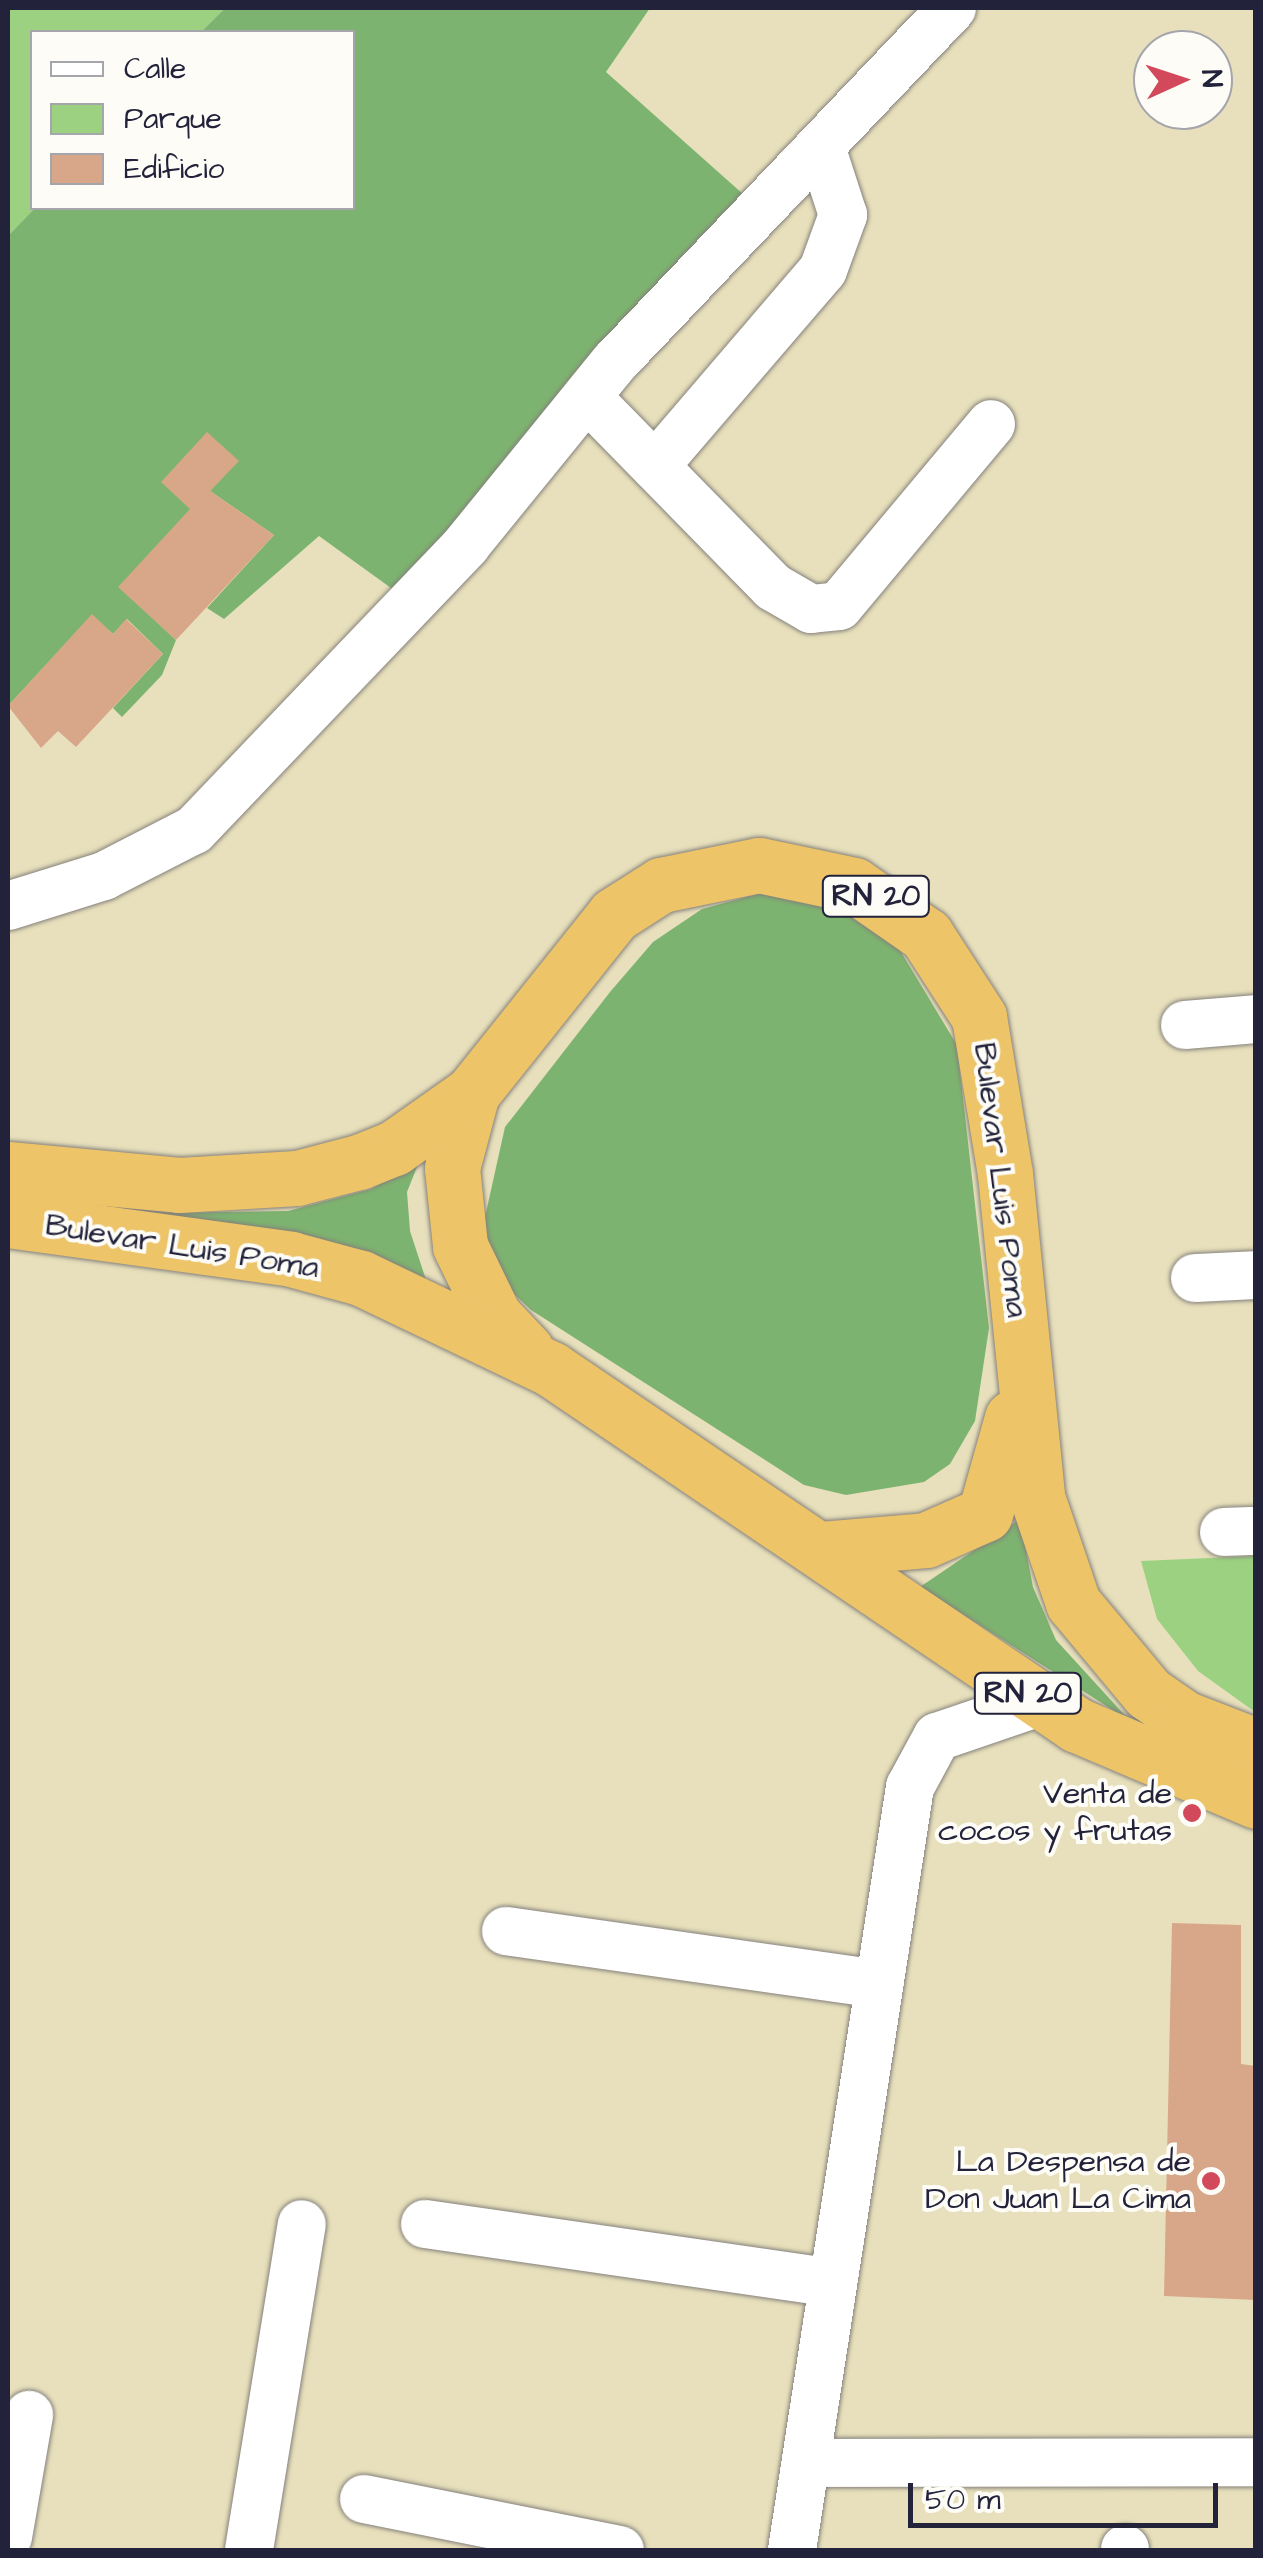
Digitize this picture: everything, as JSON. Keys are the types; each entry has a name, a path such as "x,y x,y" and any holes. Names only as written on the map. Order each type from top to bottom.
{"highway":[{"name":"Bulevar Luis Poma","path":"8,1169 178,1185 297,1178 394,1148 472,1092 614,915 661,885 759,865 868,892 945,956 979,1017 1021,1359"},
{"path":"472,1092 452,1168 460,1246 494,1316 551,1370"},
{"name":"Bulevar Luis Poma","path":"8,1220 291,1259 360,1278 551,1370 821,1549"},
{"path":"821,1549 926,1540 985,1514 1007,1456 1021,1359"},
{"name":"RN 20","path":"1021,1359 1037,1497 1073,1603 1148,1692 1256,1746"},
{"name":"RN 20","path":"821,1549 1040,1702 1131,1755 1256,1801"}],"street":[{"path":"8,906 104,876 194,830 466,545 587,397 952,8"},
{"path":"655,466 822,270 843,214 822,150"},
{"path":"587,397 773,587 812,609 839,606 990,424"},
{"path":"1185,1025 1256,1019"},
{"path":"1194,1278 1256,1275"},
{"path":"792,2550 910,1787 937,1737 1040,1702"},
{"path":"506,1931 879,1984"},
{"path":"249,2550 302,2224"},
{"path":"425,2224 833,2283"},
{"path":"8,2537 30,2415"},
{"path":"806,2463 1256,2462"},
{"path":"364,2498 620,2550"}],"green space":[{"path":"8,8 225,8 203,30 30,30 30,210 33,210 8,236"},
{"path":"225,8 650,8 606,72 762,211 409,601 319,536 224,619 207,608 274,535 210,491 238,461 119,587 176,640 162,675 122,717 113,708 163,654 127,619 113,634 92,615 8,706 8,236 33,210 355,210 355,30 203,30"},
{"path":"761,893 860,912 892,937 957,1045 989,1328 975,1421 950,1464 924,1482 846,1495 804,1485 531,1310 500,1281 483,1226 505,1127 610,992 653,942 702,909"},
{"path":"419,1162 407,1192 410,1231 429,1289 155,1213 288,1211 371,1189"},
{"path":"1020,1519 1033,1587 1056,1640 1130,1721 920,1587"},
{"path":"1256,1556 1255,1712 1198,1671 1157,1619 1141,1561"}],"building":[{"path":"207,432 239,461 210,491 274,535 176,640 118,587 190,509 161,482"},
{"path":"92,614 113,634 126,619 163,654 76,747 58,731 41,748 8,706"},
{"name":"La Despensa de Don Juan La Cima","path":"1172,1923 1241,1925 1241,2064 1256,2066 1256,2300 1164,2296"}],"place":[{"name":"Venta de cocos y frutas","path":"1192,1813"},
{"name":"La Despensa de Don Juan La Cima","path":"1211,2181"}]}
